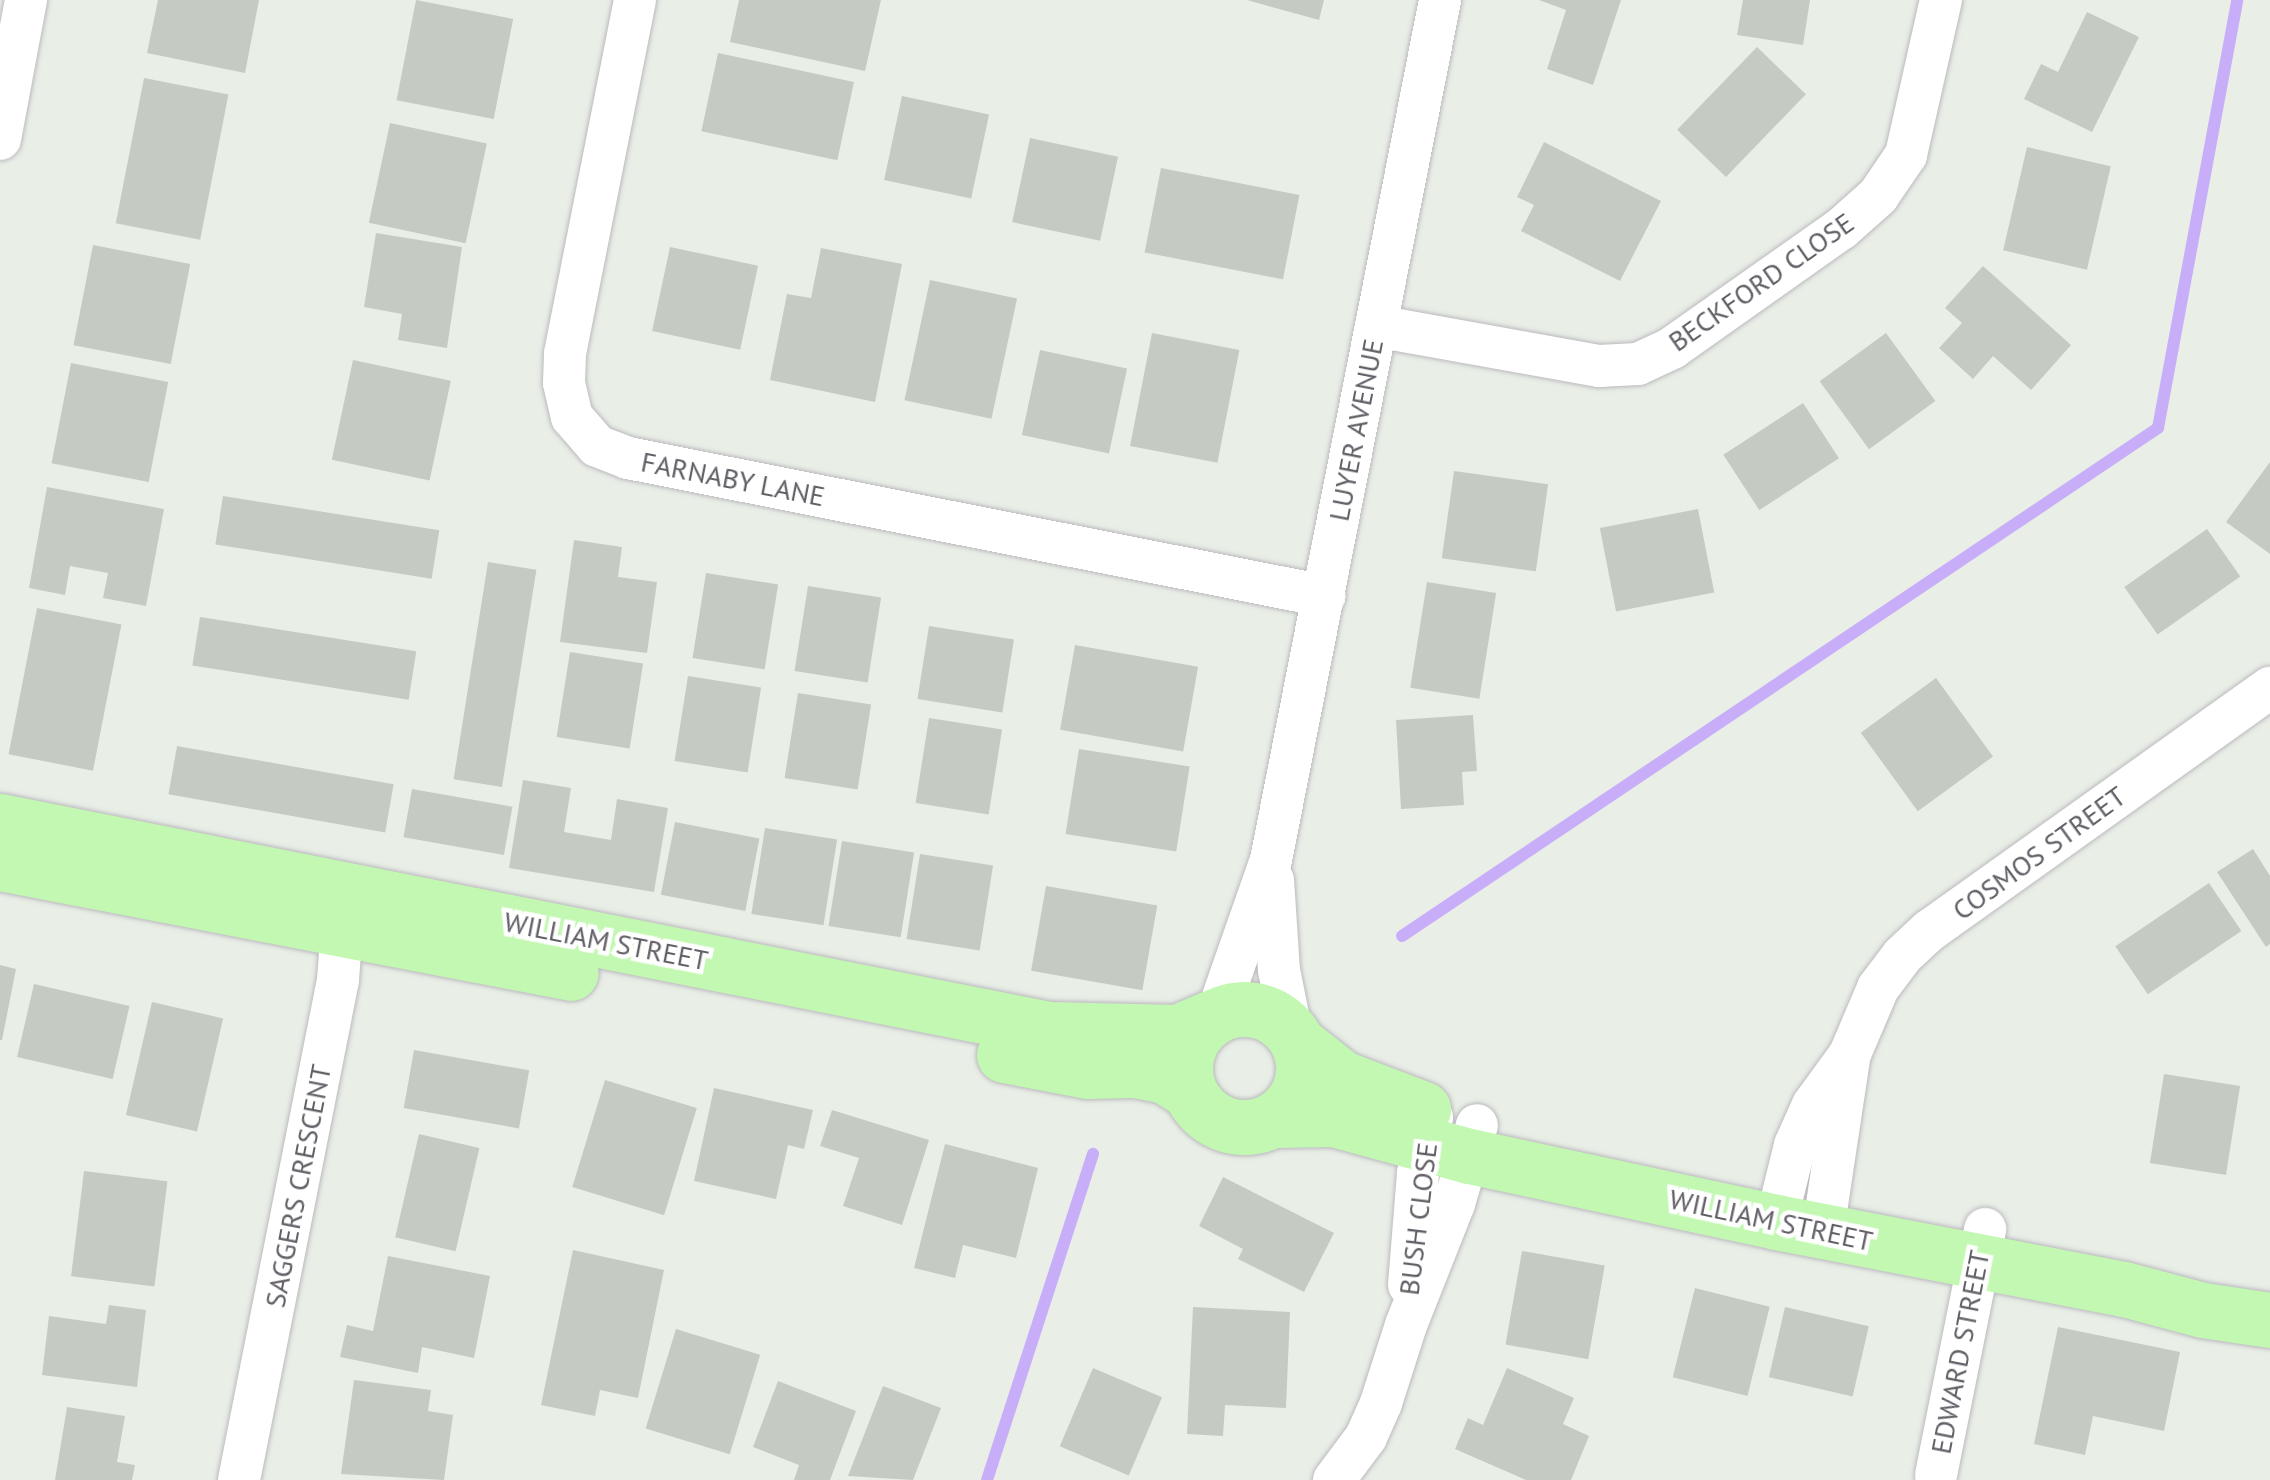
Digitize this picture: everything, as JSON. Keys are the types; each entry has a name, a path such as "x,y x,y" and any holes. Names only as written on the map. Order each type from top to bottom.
{"main road":[{"path":"0,821 73,835 165,872 344,909"},
{"path":"0,842 58,852 142,891"},
{"name":"WILLIAM STREET","path":"0,864 142,891 344,909 1049,1030 1177,1032 1215,1016"},
{"name":"WILLIAM STREET","path":"344,909 1087,1071 1136,1070 1165,1076 1189,1091"},
{"path":"1257,1009 1295,1037 1304,1075 1299,1092 1275,1120 1256,1127 1235,1127 1216,1120 1189,1091 1186,1054 1193,1037 1215,1016 1257,1009"},
{"name":"WILLIAM STREET","path":"1295,1037 1342,1078 1451,1134"},
{"name":"WILLIAM STREET","path":"1275,1120 1334,1118 1451,1134 1981,1245 2203,1310 2270,1320"},
{"name":"WILLIAM STREET","path":"1981,1245 2129,1257 2211,1279 2270,1284"}],"street":[{"path":"0,139 5,86 26,0"},
{"name":"FARNABY LANE","path":"635,0 565,354 564,383 572,417 597,446 628,458 1324,596"},
{"name":"LUYER AVENUE","path":"1215,1016 1271,860 1440,0"},
{"name":"BECKFORD CLOSE","path":"1376,326 1599,366 1638,364 1672,348 1841,229 1878,196 1906,155 1941,0"},
{"name":"COSMOS STREET","path":"1803,1210 1795,1145 1814,1105 1850,1054 1878,988 1902,956 1929,931 2270,688"},
{"name":"LUYER AVENUE","path":"1271,860 1279,970 1295,1037"},
{"name":"SAGGERS CRESCENT","path":"239,1480 338,980 344,909"},
{"name":"BUSH CLOSE","path":"1334,1480 1366,1437 1406,1325 1451,1134"},
{"name":"EDWARD STREET","path":"1936,1475 1981,1245"}],"building":[{"path":"158,0 259,0 245,73 147,53"},
{"path":"416,0 513,19 494,119 397,100"},
{"path":"739,0 881,0 865,71 730,42"},
{"path":"1247,0 1324,0 1319,20"},
{"path":"1539,0 1621,0 1593,85 1547,69 1566,10"},
{"path":"1743,0 1810,0 1803,45 1737,35"},
{"path":"2087,12 2139,37 2092,132 2024,99 2041,64 2058,72"},
{"path":"1757,47 1806,94 1726,177 1677,130"},
{"path":"718,53 854,82 837,160 701,131"},
{"path":"144,78 228,94 200,240 116,223"},
{"path":"902,96 989,115 971,199 884,180"},
{"path":"390,123 487,144 466,243 369,223"},
{"path":"1030,138 1118,157 1100,241 1012,222"},
{"path":"1544,142 1661,201 1620,281 1521,231 1534,205 1517,197"},
{"path":"2027,147 2111,166 2087,270 2003,250"},
{"path":"1161,168 1299,195 1283,279 1145,252"},
{"path":"376,233 462,247 447,348 398,340 402,314 364,307"},
{"path":"93,245 190,264 171,364 74,345"},
{"path":"670,247 758,266 740,350 652,331"},
{"path":"821,248 902,264 875,402 770,380 787,294 811,298"},
{"path":"1983,266 2071,345 2031,390 1993,356 1973,379 1939,348 1962,323 1945,308"},
{"path":"930,280 1017,299 991,419 904,400"},
{"path":"1152,333 1239,350 1217,463 1130,446"},
{"path":"1886,333 1935,401 1869,449 1820,381"},
{"path":"1040,350 1127,369 1109,454 1022,435"},
{"path":"353,360 451,381 430,481 332,460"},
{"path":"71,363 168,382 149,482 52,463"},
{"path":"1803,403 1839,458 1759,510 1723,455"},
{"path":"2270,462 2270,554 2226,522"},
{"path":"1454,471 1548,484 1536,571 1442,558"},
{"path":"47,487 164,509 146,606 103,598 108,573 70,566 65,595 29,588"},
{"path":"223,496 439,530 432,579 215,544"},
{"path":"1698,509 1714,592 1616,612 1600,528"},
{"path":"2207,529 2240,577 2158,634 2124,587"},
{"path":"574,540 622,547 618,577 657,582 647,653 560,642"},
{"path":"488,562 536,570 502,787 454,779"},
{"path":"706,573 778,584 765,669 693,658"},
{"path":"1427,582 1496,593 1479,699 1410,688"},
{"path":"808,586 881,598 868,683 795,671"},
{"path":"37,608 121,624 93,771 9,754"},
{"path":"200,617 416,651 409,700 192,665"},
{"path":"929,626 1014,639 1002,713 917,699"},
{"path":"1075,645 1198,667 1183,751 1060,730"},
{"path":"570,652 643,664 630,749 557,737"},
{"path":"688,676 761,688 748,773 675,761"},
{"path":"1936,678 1993,756 1918,811 1861,733"},
{"path":"798,693 871,705 858,790 785,778"},
{"path":"1473,715 1477,771 1462,772 1464,805 1401,809 1396,720"},
{"path":"929,718 1002,730 989,815 916,803"},
{"path":"177,746 394,784 385,832 168,794"},
{"path":"1079,749 1190,767 1176,851 1066,834"},
{"path":"523,780 571,788 564,832 611,840 617,799 668,808 654,892 509,868"},
{"path":"412,789 512,807 504,855 403,837"},
{"path":"675,822 759,838 745,911 661,895"},
{"path":"765,828 837,839 823,925 751,914"},
{"path":"842,841 914,852 901,937 829,926"},
{"path":"2253,849 2270,876 2270,944 2266,947 2217,872"},
{"path":"920,854 993,866 980,951 907,939"},
{"path":"2209,883 2241,931 2148,994 2115,946"},
{"path":"1046,886 1157,906 1142,990 1031,971"},
{"path":"0,965 16,969 2,1040 0,1040"},
{"path":"34,984 129,1006 113,1079 17,1057"},
{"path":"152,1002 223,1018 197,1131 126,1115"},
{"path":"414,1050 529,1070 519,1128 404,1108"},
{"path":"2164,1074 2240,1086 2226,1175 2150,1163"},
{"path":"605,1080 697,1108 664,1215 572,1187"},
{"path":"714,1088 813,1110 804,1149 788,1145 776,1199 694,1181"},
{"path":"832,1110 929,1140 902,1225 843,1206 859,1158 820,1146"},
{"path":"419,1134 479,1148 456,1251 395,1237"},
{"path":"945,1144 1038,1168 1016,1258 963,1245 955,1278 914,1268"},
{"path":"84,1171 167,1181 154,1286 71,1276"},
{"path":"1223,1177 1334,1233 1304,1292 1238,1259 1243,1249 1199,1226"},
{"path":"573,1250 664,1270 638,1398 600,1390 595,1416 541,1405"},
{"path":"1522,1251 1605,1266 1588,1359 1506,1345"},
{"path":"388,1256 490,1276 474,1358 422,1347 418,1373 340,1357 347,1325 373,1331"},
{"path":"1695,1288 1770,1307 1747,1396 1673,1377"},
{"path":"109,1305 146,1310 137,1387 42,1375 49,1316 106,1324"},
{"path":"1193,1307 1290,1312 1286,1408 1225,1405 1223,1436 1187,1434"},
{"path":"1785,1307 1869,1326 1853,1397 1769,1377"},
{"path":"2058,1327 2180,1352 2164,1431 2093,1416 2085,1455 2034,1444"},
{"path":"676,1329 760,1355 730,1454 646,1428"},
{"path":"1093,1368 1162,1397 1129,1476 1060,1446"},
{"path":"1507,1368 1574,1398 1563,1424 1589,1436 1571,1480 1526,1480 1455,1449 1468,1418 1483,1425"},
{"path":"354,1380 431,1390 428,1411 453,1415 444,1480 341,1474"},
{"path":"778,1381 856,1411 830,1480 794,1480 799,1465 753,1447"},
{"path":"883,1386 941,1408 913,1480 848,1476"},
{"path":"67,1407 125,1416 117,1462 135,1465 132,1480 55,1480"}],"waterway":[{"path":"1402,936 2158,428 2237,0"},
{"path":"987,1480 1093,1154"}]}
